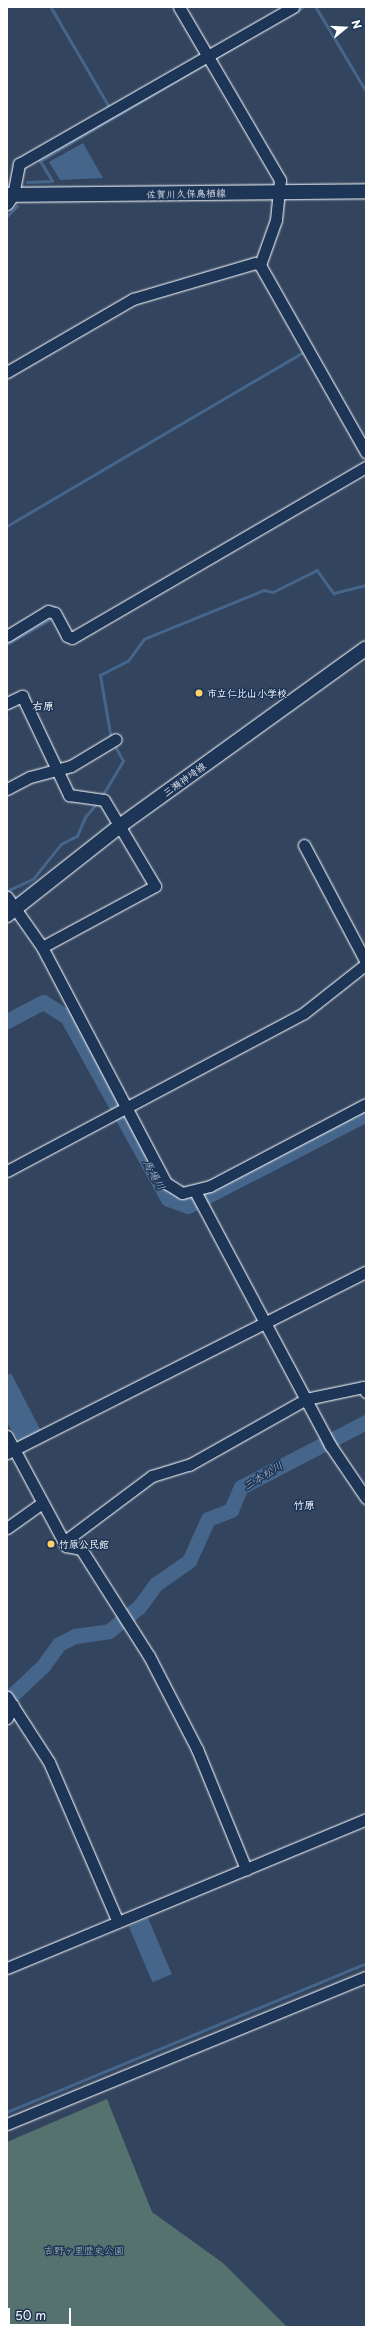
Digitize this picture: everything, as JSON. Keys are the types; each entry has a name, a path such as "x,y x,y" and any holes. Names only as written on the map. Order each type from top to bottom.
{"main road":[{"name":"佐賀川久保鳥栖線","path":"9,198 281,191 366,191"},
{"name":"三瀬神埼線","path":"12,912 121,825 366,648"}],"street":[{"path":"179,7 280,180 281,191 276,204 276,220 260,265"},
{"path":"9,198 19,164 293,7"},
{"path":"7,372 133,300 255,263 260,265 366,452"},
{"path":"7,636 48,611 55,614 67,636 72,638 366,467"},
{"path":"7,703 22,696 55,770 69,794 104,800 121,825 155,886 42,948"},
{"path":"7,790 55,770 71,766 116,739"},
{"path":"7,1171 304,1013 366,963 304,844"},
{"path":"7,897 12,912 42,948 166,1183 182,1193 210,1186 366,1104"},
{"path":"194,1191 325,1433 330,1446 366,1498"},
{"path":"11,1451 264,1322 366,1272"},
{"path":"65,1541 152,1476 189,1465 306,1399 364,1387 366,1392"},
{"path":"7,1436 11,1451 65,1541 66,1546 81,1549 129,1625 197,1750 246,1869"},
{"path":"7,1528 42,1503"},
{"path":"10,1701 49,1762 118,1922"},
{"path":"7,1718 10,1701"},
{"path":"7,1968 366,1819"},
{"path":"7,2124 366,1977"}],"green space":[{"name":"吉野ヶ里歴史公園","path":"107,2099 152,2212 223,2263 287,2327 7,2327 7,2142"}],"water":[{"path":"83,143 103,178 60,180 49,162"},
{"path":"11,1373 41,1431 20,1442 7,1423 7,1375"},
{"path":"148,1918 172,1974 153,1982 129,1926"}],"waterway":[{"path":"51,7 110,108"},
{"path":"295,12 303,7"},
{"path":"316,7 366,91"},
{"path":"215,58 246,40"},
{"path":"27,182 52,181 40,161 206,63"},
{"path":"7,216 17,206"},
{"path":"7,526 304,352"},
{"path":"111,739 100,675 128,661 144,639 264,590 273,592 317,570 334,593 366,585"},
{"path":"7,644 49,620"},
{"path":"102,796 123,761 114,745"},
{"path":"7,891 33,879 61,844 77,836 85,817 98,802"},
{"name":"馬場川","path":"7,1021 43,1002 67,1017 168,1199 188,1206 366,1114"},
{"name":"三本松川","path":"7,1700 43,1666 59,1644 75,1636 109,1631 139,1607 156,1584 189,1561 208,1519 231,1510 241,1487 366,1422"},
{"path":"7,2112 366,1963"}],"place":[{"name":"市立仁比山小学校","path":"199,693"},
{"name":"竹原公民館","path":"51,1544"}],"district":[{"name":"右原","path":"43,706"},
{"name":"竹原","path":"304,1505"}]}
